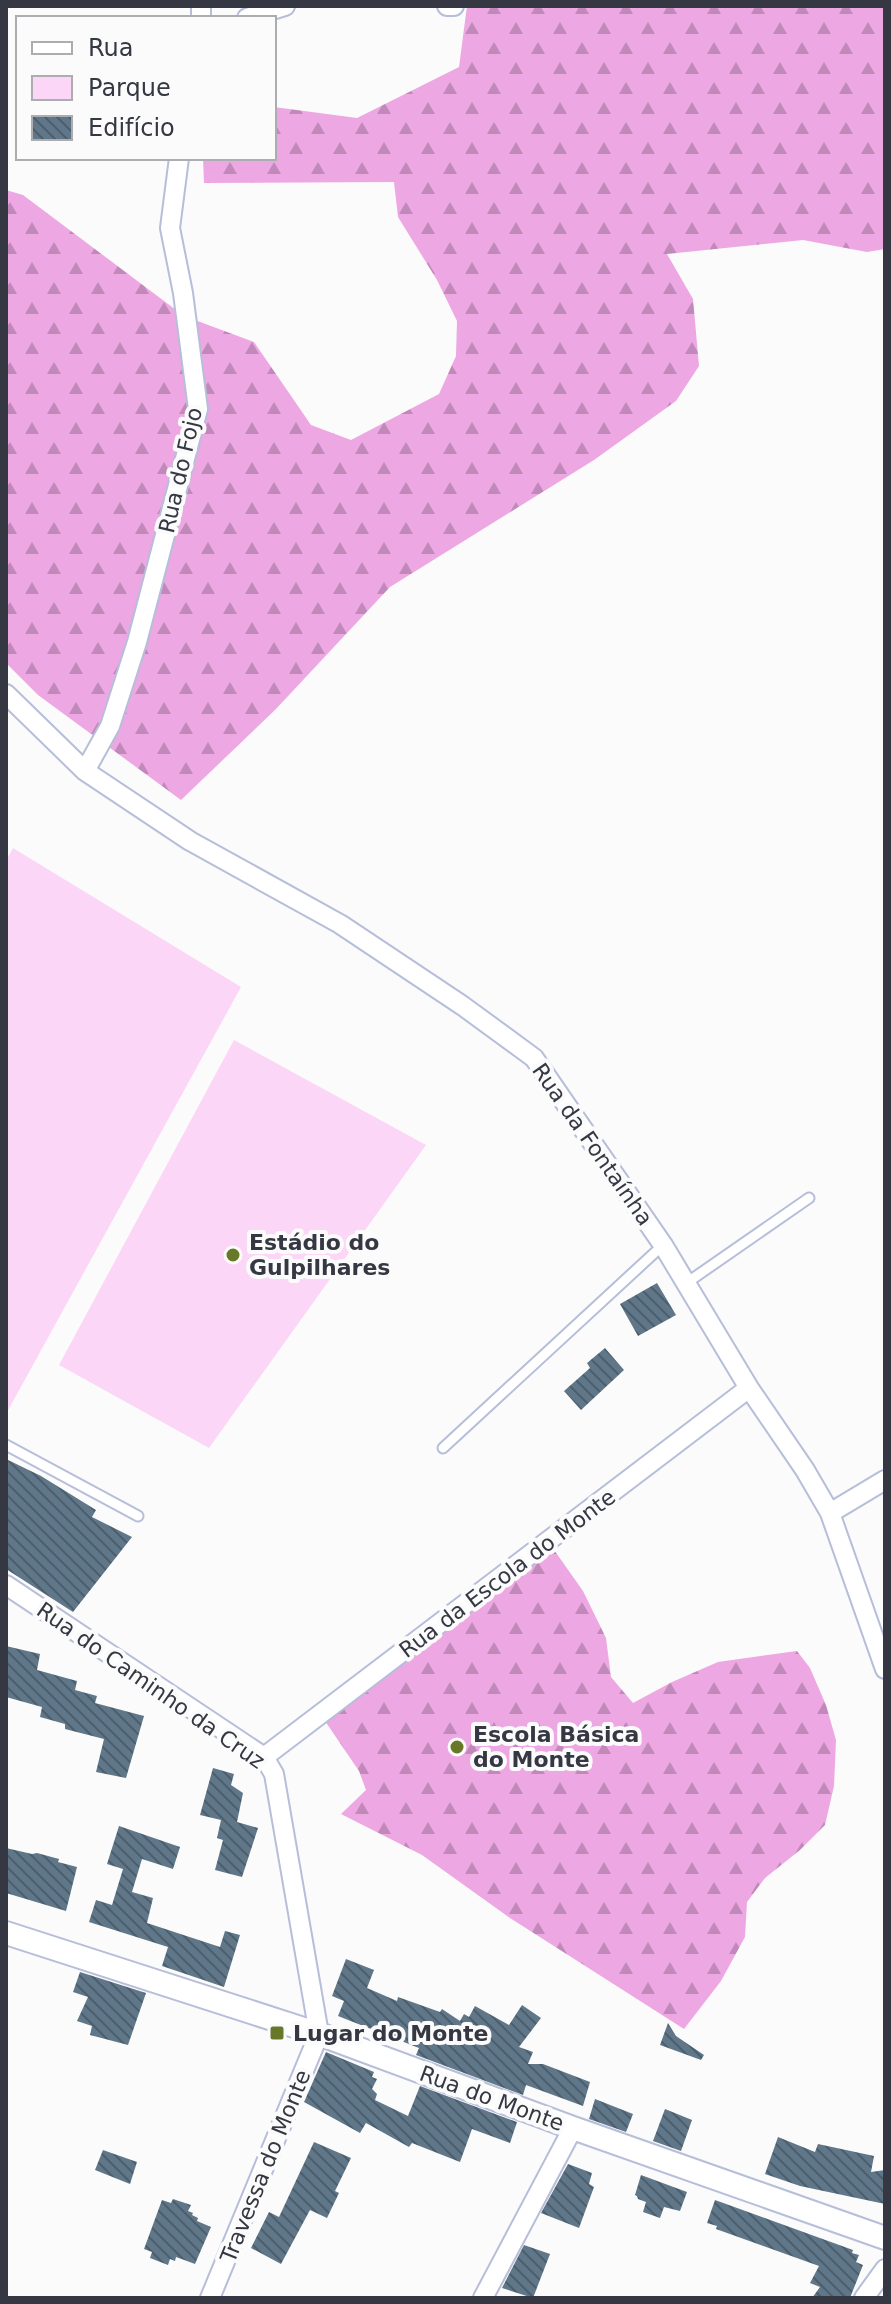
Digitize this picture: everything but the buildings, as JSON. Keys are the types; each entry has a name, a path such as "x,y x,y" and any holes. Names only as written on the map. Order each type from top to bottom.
{"street":[{"path":"253,16 285,6"},
{"path":"447,6 454,6"},
{"name":"Rua do Fojo","path":"85,771 110,726 137,642 198,409 183,293 170,228 179,160"},
{"name":"Rua da Fontaínha","path":"6,694 85,771 190,841 340,924 463,1006 534,1058 663,1245 749,1388 805,1470 830,1513 885,1669"},
{"name":"Rua da Escola do Monte","path":"264,1757 749,1388"},
{"path":"830,1513 885,1480"},
{"name":"Rua do Caminho da Cruz","path":"6,1585 264,1757 274,1774 319,2034"},
{"name":"Rua do Monte","path":"6,1933 319,2034 885,2238"},
{"name":"Travessa do Monte","path":"210,2298 319,2034"},
{"path":"483,2298 573,2128"},
{"path":"864,2298 885,2269"}],"lane":[{"path":"685,1284 809,1198"},
{"path":"443,1448 663,1245"},
{"path":"6,1445 138,1516"}],"green space":[{"path":"467,6 885,6 885,249 867,252 803,240 667,254 693,299 699,366 676,401 594,460 390,587 275,710 181,800 38,695 6,663 6,190 23,195 184,316 254,342 311,425 351,440 439,394 456,356 457,321 437,280 398,217 394,182 204,183 203,160 276,160 276,107 357,118 459,67"},
{"path":"13,848 241,987 6,1414 6,861"},
{"name":"Estádio do Gulpilhares","path":"234,1040 426,1145 209,1448 59,1365"},
{"path":"552,1547 583,1591 606,1638 611,1677 633,1703 718,1662 797,1651 810,1668 826,1705 836,1740 834,1786 825,1825 765,1878 747,1902 745,1937 721,1981 684,2029 510,1918 422,1855 341,1814 366,1790 359,1771 325,1721"}],"place":[{"name":"Estádio do Gulpilhares","path":"233,1255"},
{"name":"Escola Básica do Monte","path":"457,1747"},
{"name":"Lugar do Monte","path":"277,2033"}]}
